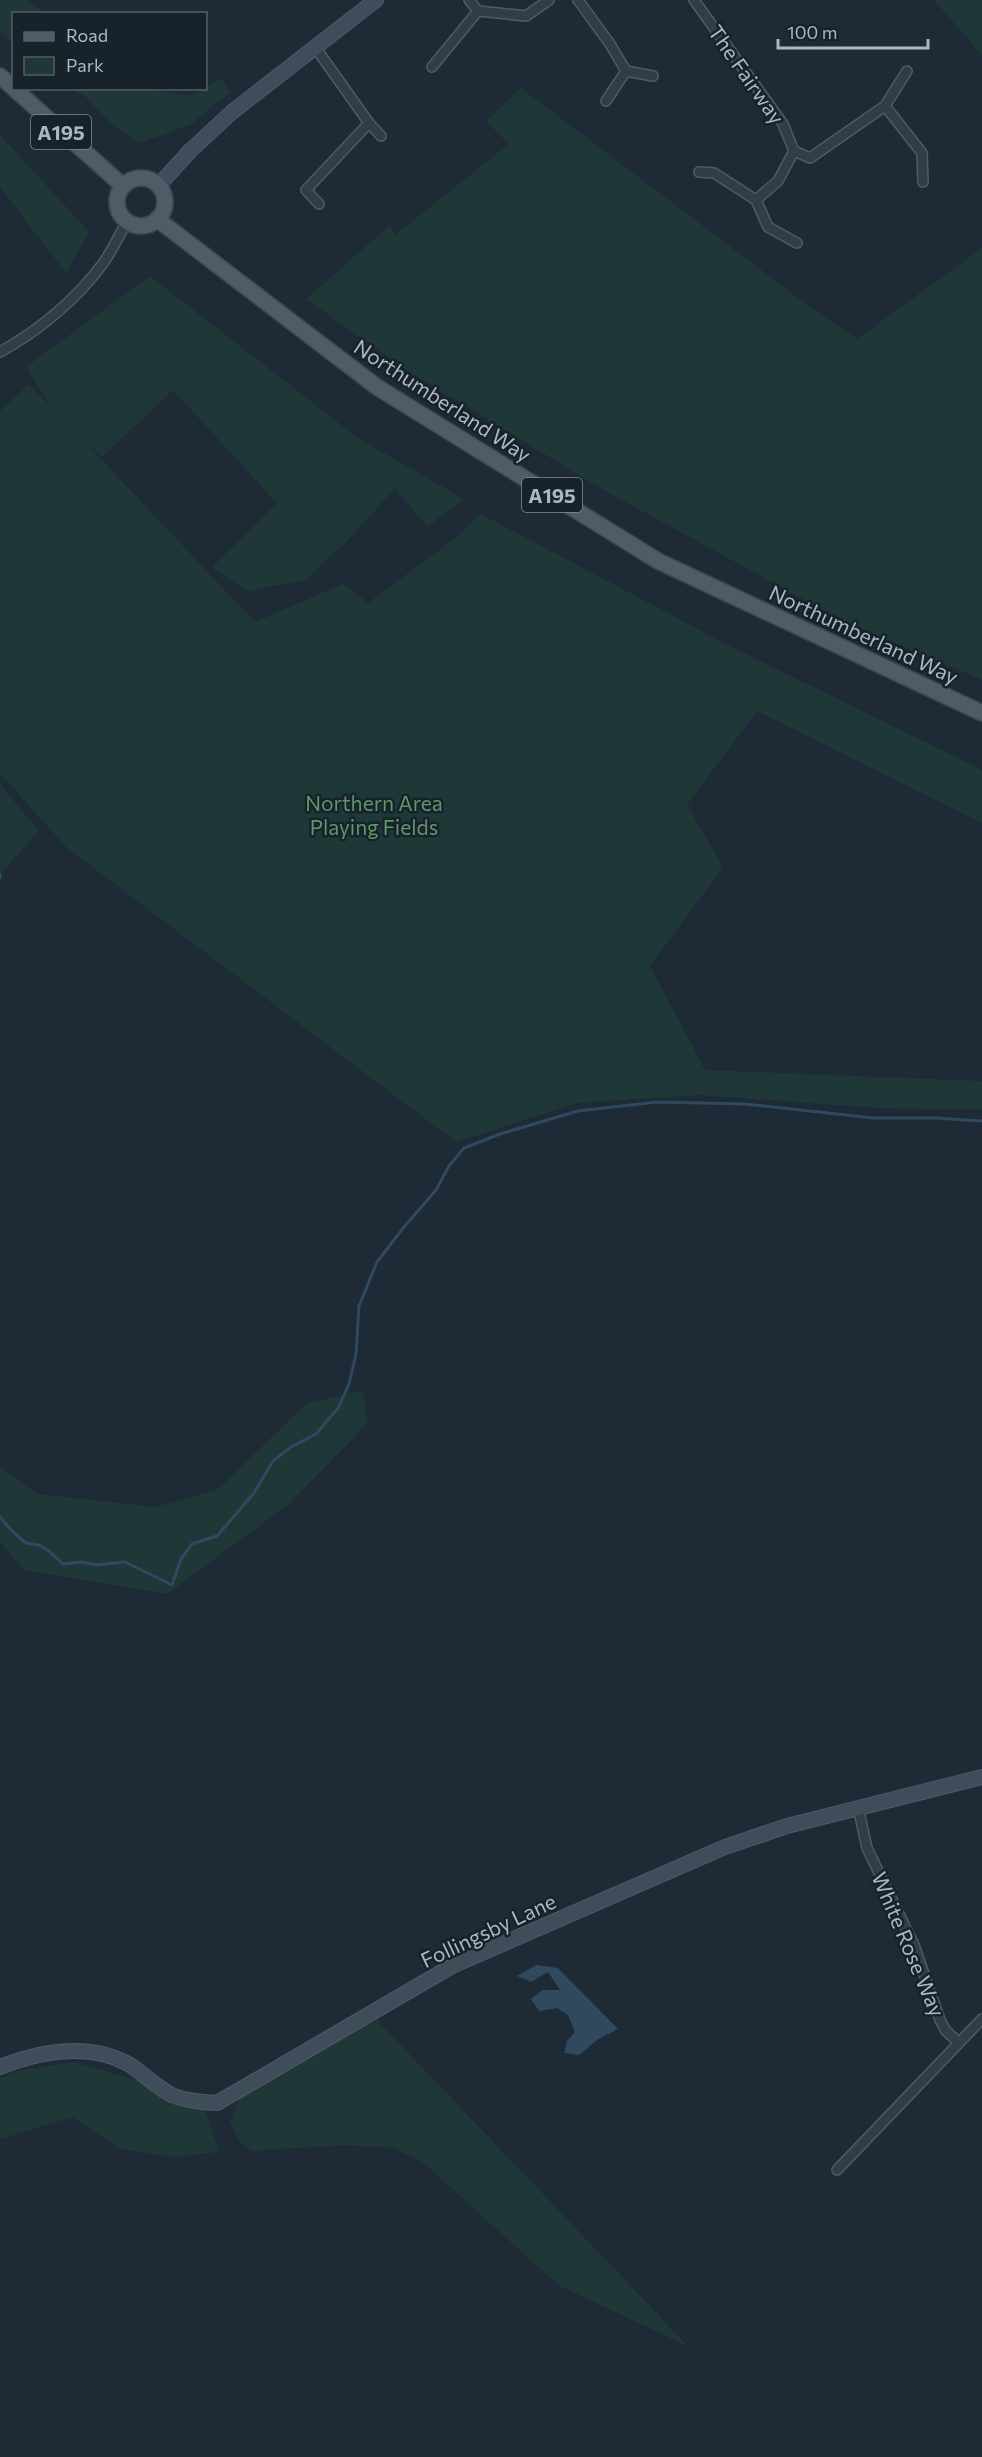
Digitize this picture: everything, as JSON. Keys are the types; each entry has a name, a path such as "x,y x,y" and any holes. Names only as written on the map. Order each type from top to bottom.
{"main road":[{"name":"A195","path":"0,76 12,87"},
{"name":"A195","path":"16,90 123,186"},
{"path":"137,178 146,178 159,185 165,200 164,208 157,219 142,226 127,221 118,208 117,200 123,186 137,178"},
{"name":"Northumberland Way","path":"157,219 377,387 658,561 982,712"}],"street":[{"path":"159,185 215,127 376,0"},
{"path":"469,0 478,11 526,16 549,0"},
{"path":"578,0 610,44 626,71 653,76"},
{"name":"The Fairway","path":"694,0 783,124 794,151"},
{"path":"432,67 478,11"},
{"path":"315,47 369,123 381,136"},
{"path":"606,101 626,71"},
{"path":"756,200 778,182 794,151 810,158 885,106 907,71"},
{"path":"885,106 922,153 923,182"},
{"path":"319,204 306,190 369,123"},
{"path":"922,153 933,151"},
{"path":"699,172 714,173 756,200 768,227 797,243"},
{"path":"0,352 46,322 79,291 105,261 127,221"},
{"name":"Follingsby Lane","path":"0,2067 17,2060 74,2050 101,2053 129,2065 170,2094 192,2102 217,2103 452,1966 726,1847 787,1826 982,1777"},
{"name":"White Rose Way","path":"858,1807 867,1848 914,1945 939,2020 946,2031 958,2042"},
{"name":"White Rose Way","path":"837,2170 982,2019"}],"green space":[{"path":"0,0 27,0 43,12 12,12 12,43 0,31"},
{"path":"934,0 982,0 982,55"},
{"path":"221,78 230,92 190,125 139,143 111,124 86,97 74,90 152,90 191,96 201,90 207,90 207,86"},
{"path":"521,88 806,304 857,339 982,248 982,680 839,619 602,489 405,369 306,299 390,225 395,235 509,144 486,121"},
{"path":"0,135 89,232 66,273 0,187"},
{"name":"Northern Area Playing Fields","path":"150,276 359,439 464,499 427,527 395,488 348,540 305,580 248,591 212,567 277,503 173,390 102,457 80,437 255,622 343,584 368,603 458,536 481,514 722,642 982,770 982,823 757,711 687,805 723,867 650,966 705,1070 982,1081 982,1110 878,1108 700,1095 578,1103 456,1142 67,848 0,773 0,411 29,384 51,407 26,367"},
{"path":"0,784 39,831 0,874"},
{"path":"363,1390 367,1424 290,1503 167,1594 24,1570 0,1542 0,1467 37,1494 156,1507 217,1490 306,1404"},
{"path":"377,2020 689,2347 558,2285 425,2164 394,2148 344,2145 252,2151 239,2141 230,2122 239,2099 344,2036"},
{"path":"72,2062 137,2080 173,2101 205,2110 219,2152 175,2157 121,2149 73,2117 0,2139 0,2078 18,2071"}],"water":[{"path":"536,1965 558,1968 618,2029 597,2040 579,2055 564,2053 567,2041 575,2032 568,2015 557,2008 539,2011 531,1999 543,1990 560,1990 548,1972 531,1982 517,1976"}],"waterway":[{"path":"0,1517 26,1543 39,1545 63,1564 82,1562 96,1565 125,1562 172,1585 181,1559 192,1544 217,1536 254,1493 273,1461 291,1447 316,1434 338,1408 349,1384 356,1354 359,1306 377,1262 436,1190 449,1166 464,1148 500,1134 578,1111 657,1102 745,1104 873,1118 982,1121"}]}
